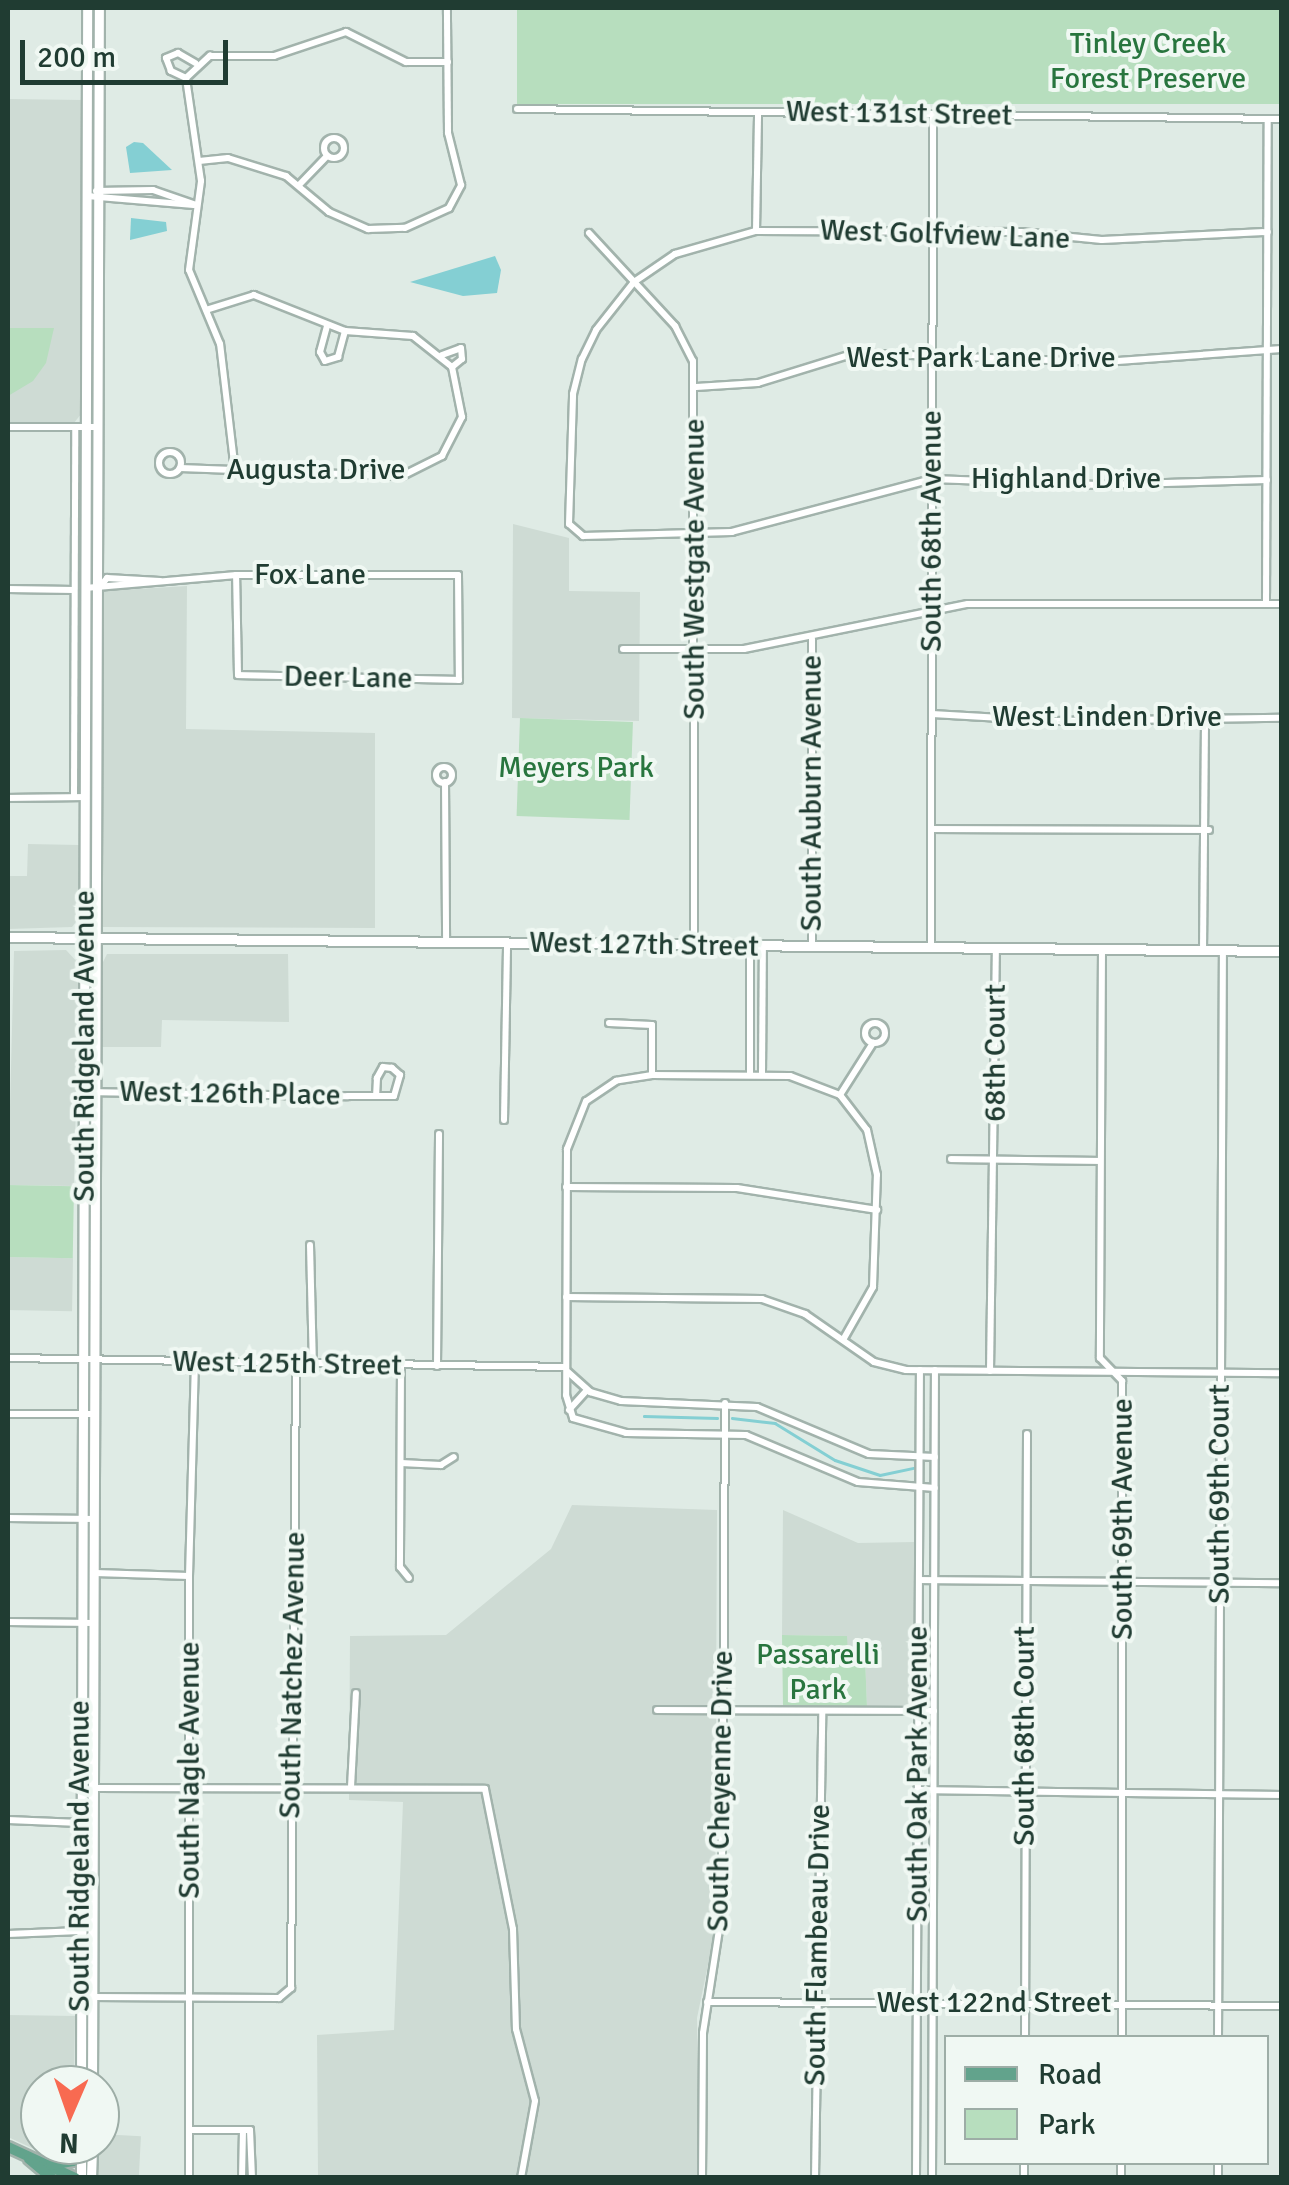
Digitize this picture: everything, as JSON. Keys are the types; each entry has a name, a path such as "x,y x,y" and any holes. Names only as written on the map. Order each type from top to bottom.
{"main road":[{"name":"South Ridgeland Avenue","path":"81,2065 85,938 79,796 79,589 87,8"},
{"name":"South Ridgeland Avenue","path":"92,2065 99,8"},
{"name":"West 127th Street","path":"8,938 1282,952"},
{"path":"52,2165 78,2178"}],"street":[{"path":"200,161 228,158 300,184 329,212 368,228 405,228 449,208 461,185 450,144 447,8"},
{"path":"234,471 230,396 188,260 200,161 186,78 194,63 217,54 274,56 346,32 406,62 448,62"},
{"path":"186,78 171,71 166,58 178,52 194,63"},
{"name":"West 131st Street","path":"517,109 1282,119"},
{"path":"756,230 758,113"},
{"name":"South 68th Avenue","path":"931,948 933,114"},
{"path":"1266,604 1268,119"},
{"path":"300,184 327,156"},
{"path":"87,196 100,190 171,193 196,205"},
{"path":"87,196 100,202 196,205"},
{"name":"West Golfview Lane","path":"574,534 572,394 596,330 634,282 675,254 756,230 933,232 1102,240 1268,232"},
{"name":"South Westgate Avenue","path":"589,232 690,347 696,387 694,945"},
{"name":"Augusta Drive","path":"180,468 390,477 422,470 442,456 460,426 463,401 452,367 442,354 401,334 327,326 254,295 206,310"},
{"path":"327,326 320,352 330,362 338,357 346,331"},
{"path":"442,354 462,348 462,359 452,367"},
{"name":"West Park Lane Drive","path":"696,387 758,382 855,353 1104,362 1282,349"},
{"path":"8,427 99,427"},
{"name":"Highland Drive","path":"574,534 732,532 932,479 1098,485 1266,480"},
{"name":"Fox Lane","path":"99,588 106,578 161,582 236,575 458,574 459,680"},
{"name":"Deer Lane","path":"236,575 238,676 459,680"},
{"path":"8,589 99,588"},
{"path":"623,649 695,650 812,639 932,608 1282,604"},
{"name":"South Auburn Avenue","path":"812,639 812,946"},
{"name":"West Linden Drive","path":"932,714 1282,718"},
{"path":"1203,950 1209,830 1205,718"},
{"path":"445,782 446,942"},
{"path":"8,798 79,796"},
{"path":"932,830 1209,830"},
{"path":"504,1120 507,943"},
{"path":"750,946 750,1075"},
{"path":"762,1075 763,946"},
{"name":"68th Court","path":"996,948 996,1158"},
{"name":"South 69th Avenue","path":"1102,950 1100,1358 1122,1381 1122,2035"},
{"name":"South 69th Court","path":"1218,2035 1223,951"},
{"path":"609,1024 652,1025 652,1075"},
{"path":"840,1095 874,1043"},
{"name":"West 126th Place","path":"84,1092 376,1096 394,1096 400,1075 392,1068 383,1067 376,1078 376,1096"},
{"path":"568,1410 568,1140 581,1107 616,1081 652,1075 762,1075 800,1078 840,1095 873,1146 877,1210 873,1287 844,1340"},
{"path":"437,1366 439,1134"},
{"path":"990,1371 996,1158"},
{"path":"951,1159 1100,1162"},
{"path":"566,1187 737,1188 877,1210"},
{"path":"310,1246 313,1364"},
{"path":"566,1298 762,1299 792,1308 882,1364 920,1370 1282,1374"},
{"name":"West 125th Street","path":"8,1358 567,1369"},
{"name":"South Nagle Avenue","path":"189,2178 188,1576 196,1362"},
{"name":"South Natchez Avenue","path":"190,1998 279,1998 290,1988 296,1362"},
{"path":"401,1366 400,1566 409,1578"},
{"path":"567,1369 588,1391 622,1401 724,1402 782,1414 868,1454 935,1457"},
{"name":"South Oak Park Avenue","path":"916,2178 920,1370"},
{"path":"932,2178 934,1370"},
{"path":"568,1410 576,1396 588,1391"},
{"name":"South Cheyenne Drive","path":"702,2178 707,2002 721,1928 724,1402"},
{"path":"568,1410 599,1430 724,1433 766,1440 858,1482 935,1488"},
{"path":"8,1414 96,1414"},
{"name":"South 68th Court","path":"1024,2035 1027,1434"},
{"path":"400,1463 441,1465 454,1456"},
{"path":"8,1518 95,1519"},
{"path":"95,1573 188,1576"},
{"path":"919,1580 1282,1584"},
{"path":"8,1622 94,1623"},
{"path":"352,1788 356,1692"},
{"path":"657,1710 934,1712"},
{"name":"South Flambeau Drive","path":"815,2178 822,1712"},
{"path":"81,1788 485,1790 513,1928 516,2029 535,2101 521,2178"},
{"path":"917,1790 1282,1795"},
{"path":"8,1820 80,1823"},
{"path":"8,1934 80,1931"},
{"path":"79,1997 190,1998"},
{"name":"West 122nd Street","path":"707,2002 1282,2006"},
{"path":"189,2130 243,2132 252,2136 252,2178"},
{"path":"242,2178 243,2132"}],"shaded area":[{"path":"8,99 82,100 81,414 74,423 8,422"},
{"path":"513,524 569,538 569,591 640,592 639,721 512,718"},
{"path":"187,586 186,729 375,733 375,928 101,927 103,591"},
{"path":"28,844 79,845 79,918 72,927 8,929 8,876 27,876"},
{"path":"66,950 79,964 74,1186 8,1185 14,951"},
{"path":"107,954 288,954 289,1022 162,1020 161,1047 101,1047 101,966"},
{"path":"8,1257 73,1258 72,1311 8,1310"},
{"path":"572,1505 717,1510 715,1931 697,2018 699,2177 318,2177 317,2035 394,2030 403,1802 349,1800 350,1636 446,1635 551,1549"},
{"path":"783,1510 858,1543 915,1542 913,1706 867,1707 865,1656 847,1656 847,1636 782,1635"},
{"path":"8,2015 75,2016 74,2065 20,2065 20,2143 8,2137"},
{"path":"120,2135 141,2136 139,2178 98,2177 98,2165 120,2165"}],"green space":[{"name":"Tinley Creek Forest Preserve","path":"517,8 1281,8 1281,104 517,104"},
{"path":"8,328 54,328 46,363 33,381 8,396"},
{"name":"Meyers Park","path":"520,718 633,722 630,820 517,816"},
{"path":"8,1185 74,1186 73,1258 8,1257"},
{"name":"Passarelli Park","path":"782,1635 847,1636 848,1656 865,1656 867,1707 783,1707"}],"water":[{"path":"134,142 143,143 172,170 130,173 126,147"},
{"path":"131,218 166,222 167,231 130,240"},
{"path":"495,256 501,270 497,293 463,296 410,282"}],"waterway":[{"path":"644,1416 717,1418"},
{"path":"732,1418 775,1423 835,1460 880,1475 914,1468"}]}
